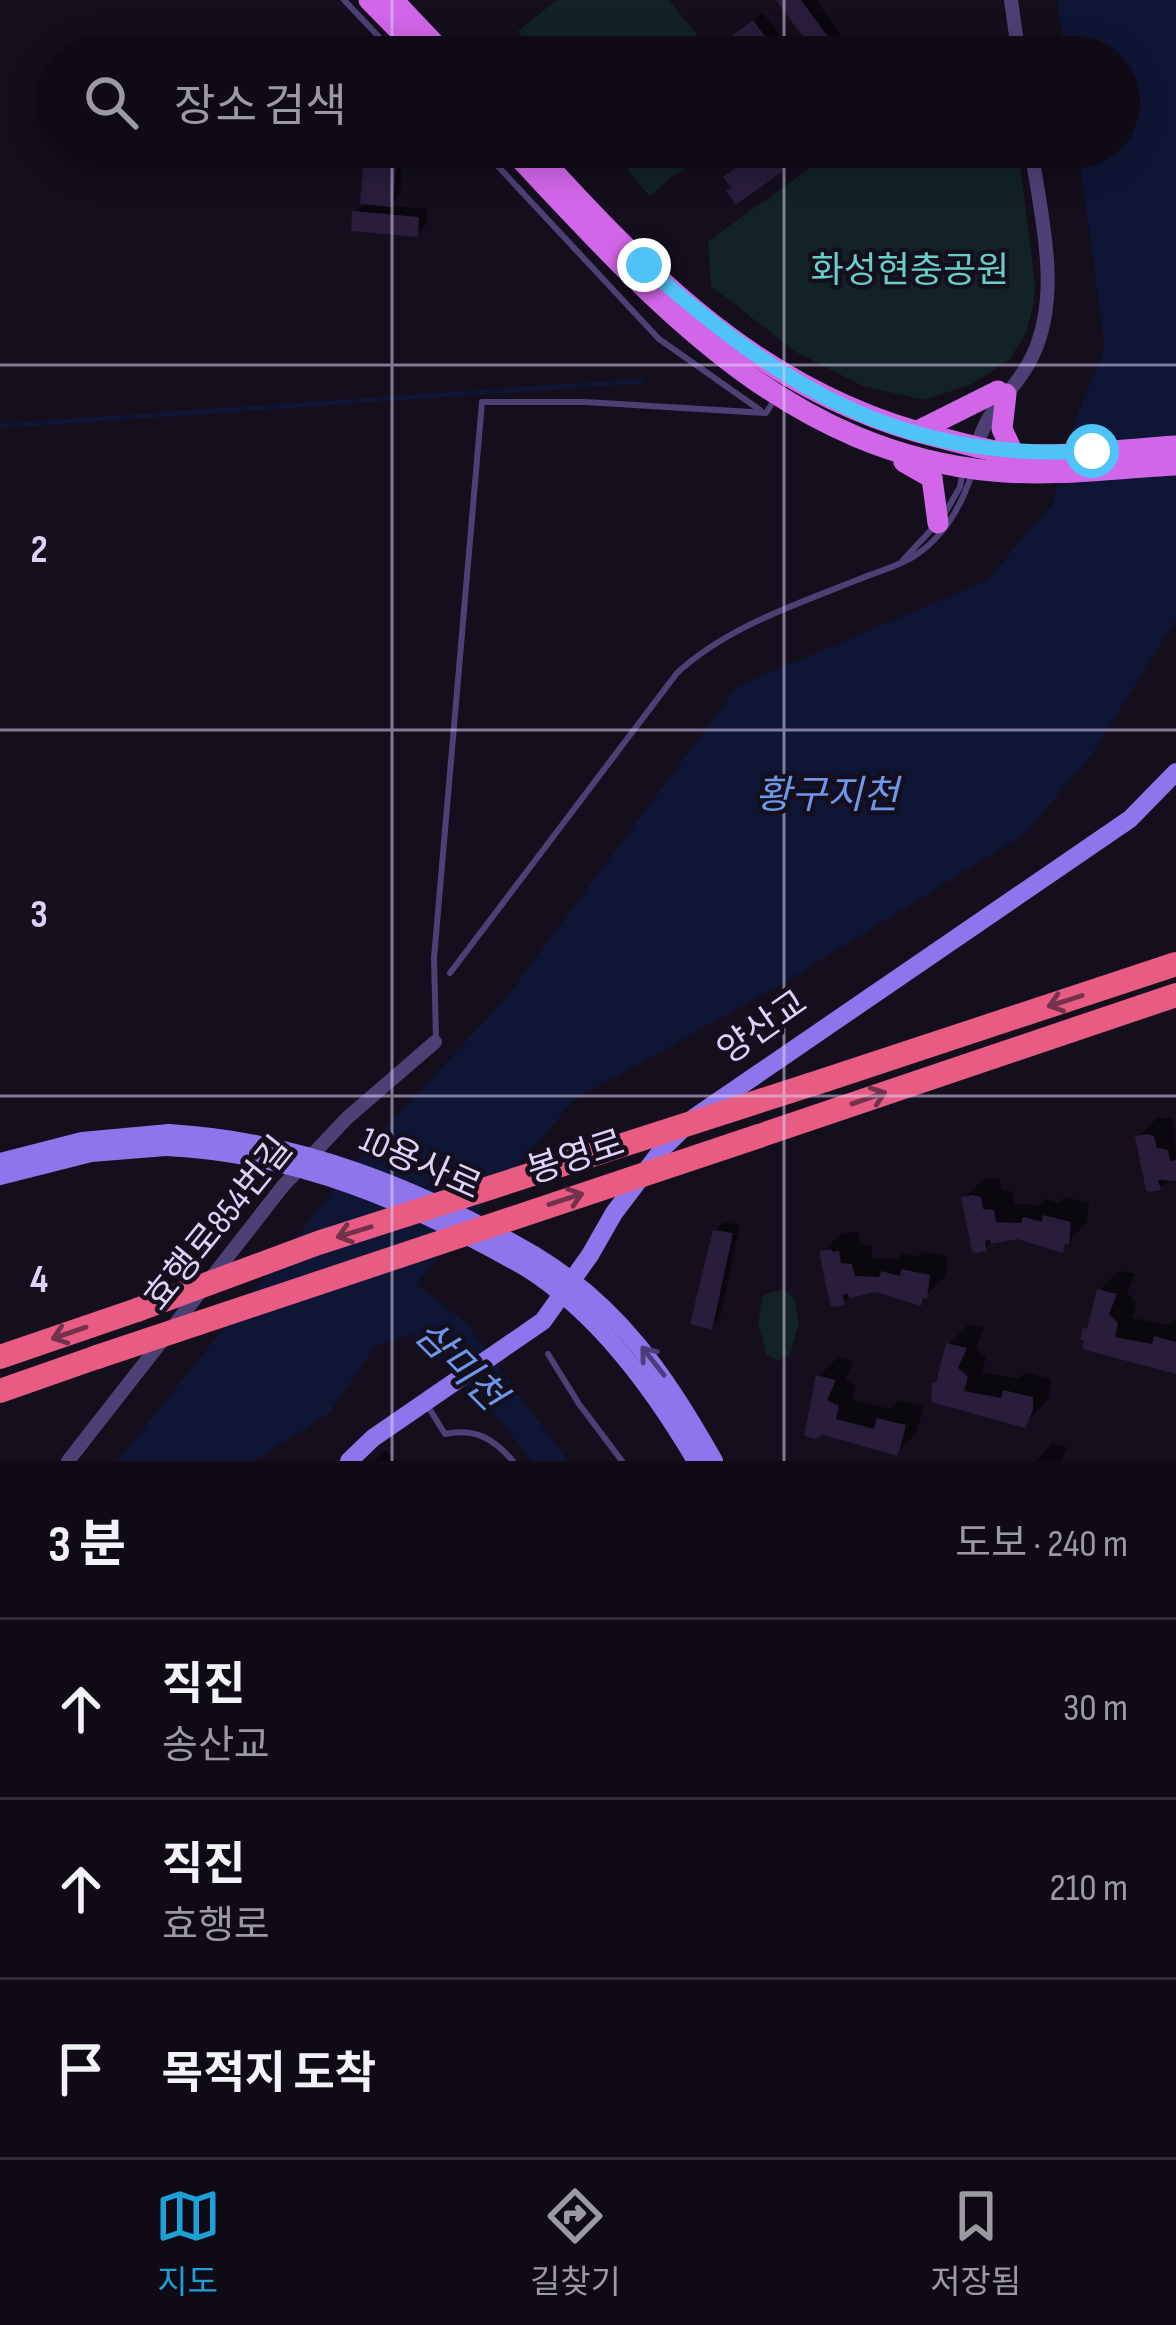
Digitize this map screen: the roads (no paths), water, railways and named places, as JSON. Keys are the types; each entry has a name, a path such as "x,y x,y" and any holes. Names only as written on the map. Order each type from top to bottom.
{"highway":[{"name":"봉영로","path":"0,1357 318,1243 1176,964"},
{"name":"봉영로","path":"0,1391 1176,995"}],"main road":[{"path":"370,0 405,36"},
{"path":"405,5 430,36"},
{"path":"531,168 611,243 756,358 830,400 970,456"},
{"path":"548,168 673,318 772,403 886,446 1025,460 1176,465"},
{"path":"848,431 864,428 903,440 910,430 1006,389 1002,429 1025,460"},
{"path":"886,446 891,455 932,478 938,523"},
{"path":"1025,460 1176,446"}],"street":[{"path":"1011,0 1016,36"},
{"path":"970,456 988,415 1033,355 1044,323 1049,291 1034,168"},
{"name":"양산교","path":"349,1461 373,1438 531,1330 568,1287 626,1196 695,1117 1130,819 1176,772"},
{"name":"효행로854번길","path":"68,1461 283,1186 347,1118 435,1042"},
{"name":"10용사로","path":"0,1176 167,1140"},
{"name":"10용사로","path":"0,1162 82,1141 241,1140 326,1159 405,1190 530,1262 627,1329 670,1383 714,1461"},
{"name":"10용사로","path":"568,1287 650,1390 696,1461"},
{"path":"611,1344 615,1330 627,1329"}],"lane":[{"path":"344,0 378,36"},
{"path":"500,168 659,339 716,382 772,403"},
{"path":"435,1042 434,958 482,402 772,403"},
{"path":"903,560 938,523 960,488 970,456"},
{"path":"450,973 677,673 715,644 773,614 916,556 943,530 963,499 970,456"},
{"path":"548,1354 622,1461"},
{"path":"433,1396 445,1434 477,1433 500,1446 512,1461"}],"water":[{"name":"황구지천","path":"1057,0 1176,0 1176,620 1092,754 1026,833 782,984 574,1100 416,1284 466,1323 568,1461 532,1461 501,1422 415,1334 376,1345 329,1413 254,1461 118,1461 366,1149 505,999 738,686 986,581 1052,504 1079,410 1105,349 1081,168 1140,168 1140,36 1062,36"}],"waterway":[{"path":"0,426 642,381"}],"park label":[{"name":"화성현충공원","path":"910,271"}],"water label":[{"name":"삼미천","path":"459,1366"}]}
